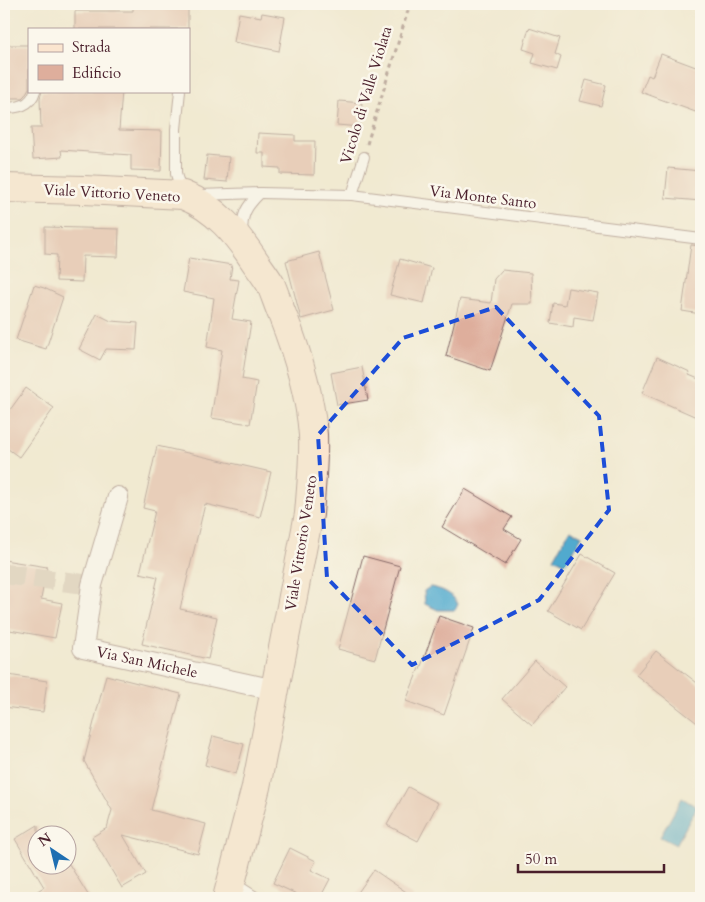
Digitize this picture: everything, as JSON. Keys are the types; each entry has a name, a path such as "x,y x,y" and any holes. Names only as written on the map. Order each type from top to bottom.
{"main road":[{"name":"Viale Vittorio Veneto","path":"4,188 182,195 200,203 216,214 242,241 270,284 289,331 304,381 313,433 312,476 308,514 256,787 229,890"}],"street":[{"name":"Via San Michele","path":"118,497 92,586 83,648 275,690"}],"lane":[{"path":"4,108 26,104 31,100 35,92"},
{"path":"180,92 176,130 176,174 182,195"},
{"name":"Vicolo di Valle Violata","path":"352,195 364,157"},
{"path":"242,241 244,214 260,194"},
{"name":"Via Monte Santo","path":"182,195 352,195 701,238"},
{"path":"229,890 257,898"}],"path":[{"name":"Vicolo di Valle Violata","path":"364,157 410,4"}],"highlighted area":[{"path":"496,307 599,416 609,510 539,600 412,665 327,578 318,435 403,338"}],"water":[{"path":"570,530 582,536 566,564 554,558"},
{"path":"430,587 450,594 458,604 455,610 438,610 425,604 424,591"},
{"path":"682,798 697,807 676,845 660,837"}],"building":[{"path":"133,4 188,4 188,28 75,28 75,11 133,11"},
{"path":"239,13 261,17 262,13 285,17 279,51 234,42"},
{"path":"529,28 560,38 555,54 561,57 557,70 532,63 535,53 523,49"},
{"path":"4,45 28,45 28,90 22,98 4,98"},
{"path":"661,54 701,69 701,114 641,92 648,75 652,77"},
{"path":"586,80 606,85 601,106 580,101"},
{"path":"42,92 122,92 119,130 162,131 161,171 131,170 131,155 61,150 62,157 33,159 31,128 41,128 40,98"},
{"path":"339,101 362,103 360,127 337,125"},
{"path":"258,133 295,135 295,141 315,141 314,175 280,174 280,168 264,167 264,153 257,153"},
{"path":"207,155 229,157 227,182 204,180"},
{"path":"668,168 701,171 701,201 665,198"},
{"path":"45,227 119,229 118,257 83,256 82,282 56,281 57,255 45,254"},
{"path":"691,245 701,246 701,314 682,311"},
{"path":"319,252 334,310 301,319 286,261"},
{"path":"189,258 232,265 230,279 239,280 232,319 251,322 242,379 257,382 250,424 211,418 222,350 207,347 214,298 183,292"},
{"path":"400,259 432,268 424,303 390,295"},
{"path":"502,270 531,273 532,304 512,304 490,371 446,356 460,299 491,303 494,279"},
{"path":"34,285 63,297 46,349 16,340"},
{"path":"568,288 598,293 593,320 574,317 573,327 550,323 553,303 565,305"},
{"path":"97,314 111,321 138,323 136,350 106,349 100,360 79,349"},
{"path":"657,357 690,372 689,375 701,380 701,419 642,393"},
{"path":"362,367 368,400 337,405 331,373"},
{"path":"26,388 54,408 19,457 4,446 4,418"},
{"path":"157,446 271,472 260,517 205,504 180,609 217,617 208,659 142,644 158,577 140,573 155,511 143,508"},
{"path":"465,489 512,517 504,529 521,539 505,565 442,527"},
{"path":"582,554 615,573 581,630 548,611"},
{"path":"363,556 400,566 375,659 338,649"},
{"path":"4,560 47,567 41,599 62,603 55,638 4,629"},
{"path":"439,616 474,628 444,715 406,701"},
{"path":"656,651 701,686 701,726 636,675"},
{"path":"535,661 565,687 532,725 502,699"},
{"path":"8,675 47,681 43,712 4,707"},
{"path":"106,675 181,694 151,810 206,824 198,854 123,835 146,874 122,888 92,837 107,828 112,810 84,761"},
{"path":"213,736 244,744 236,774 205,765"},
{"path":"408,787 438,803 418,841 387,825"},
{"path":"28,831 28,861 15,839"},
{"path":"290,848 316,861 311,870 330,879 320,898 305,898 273,883"},
{"path":"374,870 415,898 354,898"},
{"path":"36,874 75,874 90,898 26,898 44,887"}],"tunnel":[{"path":"4,574 92,585"}]}
